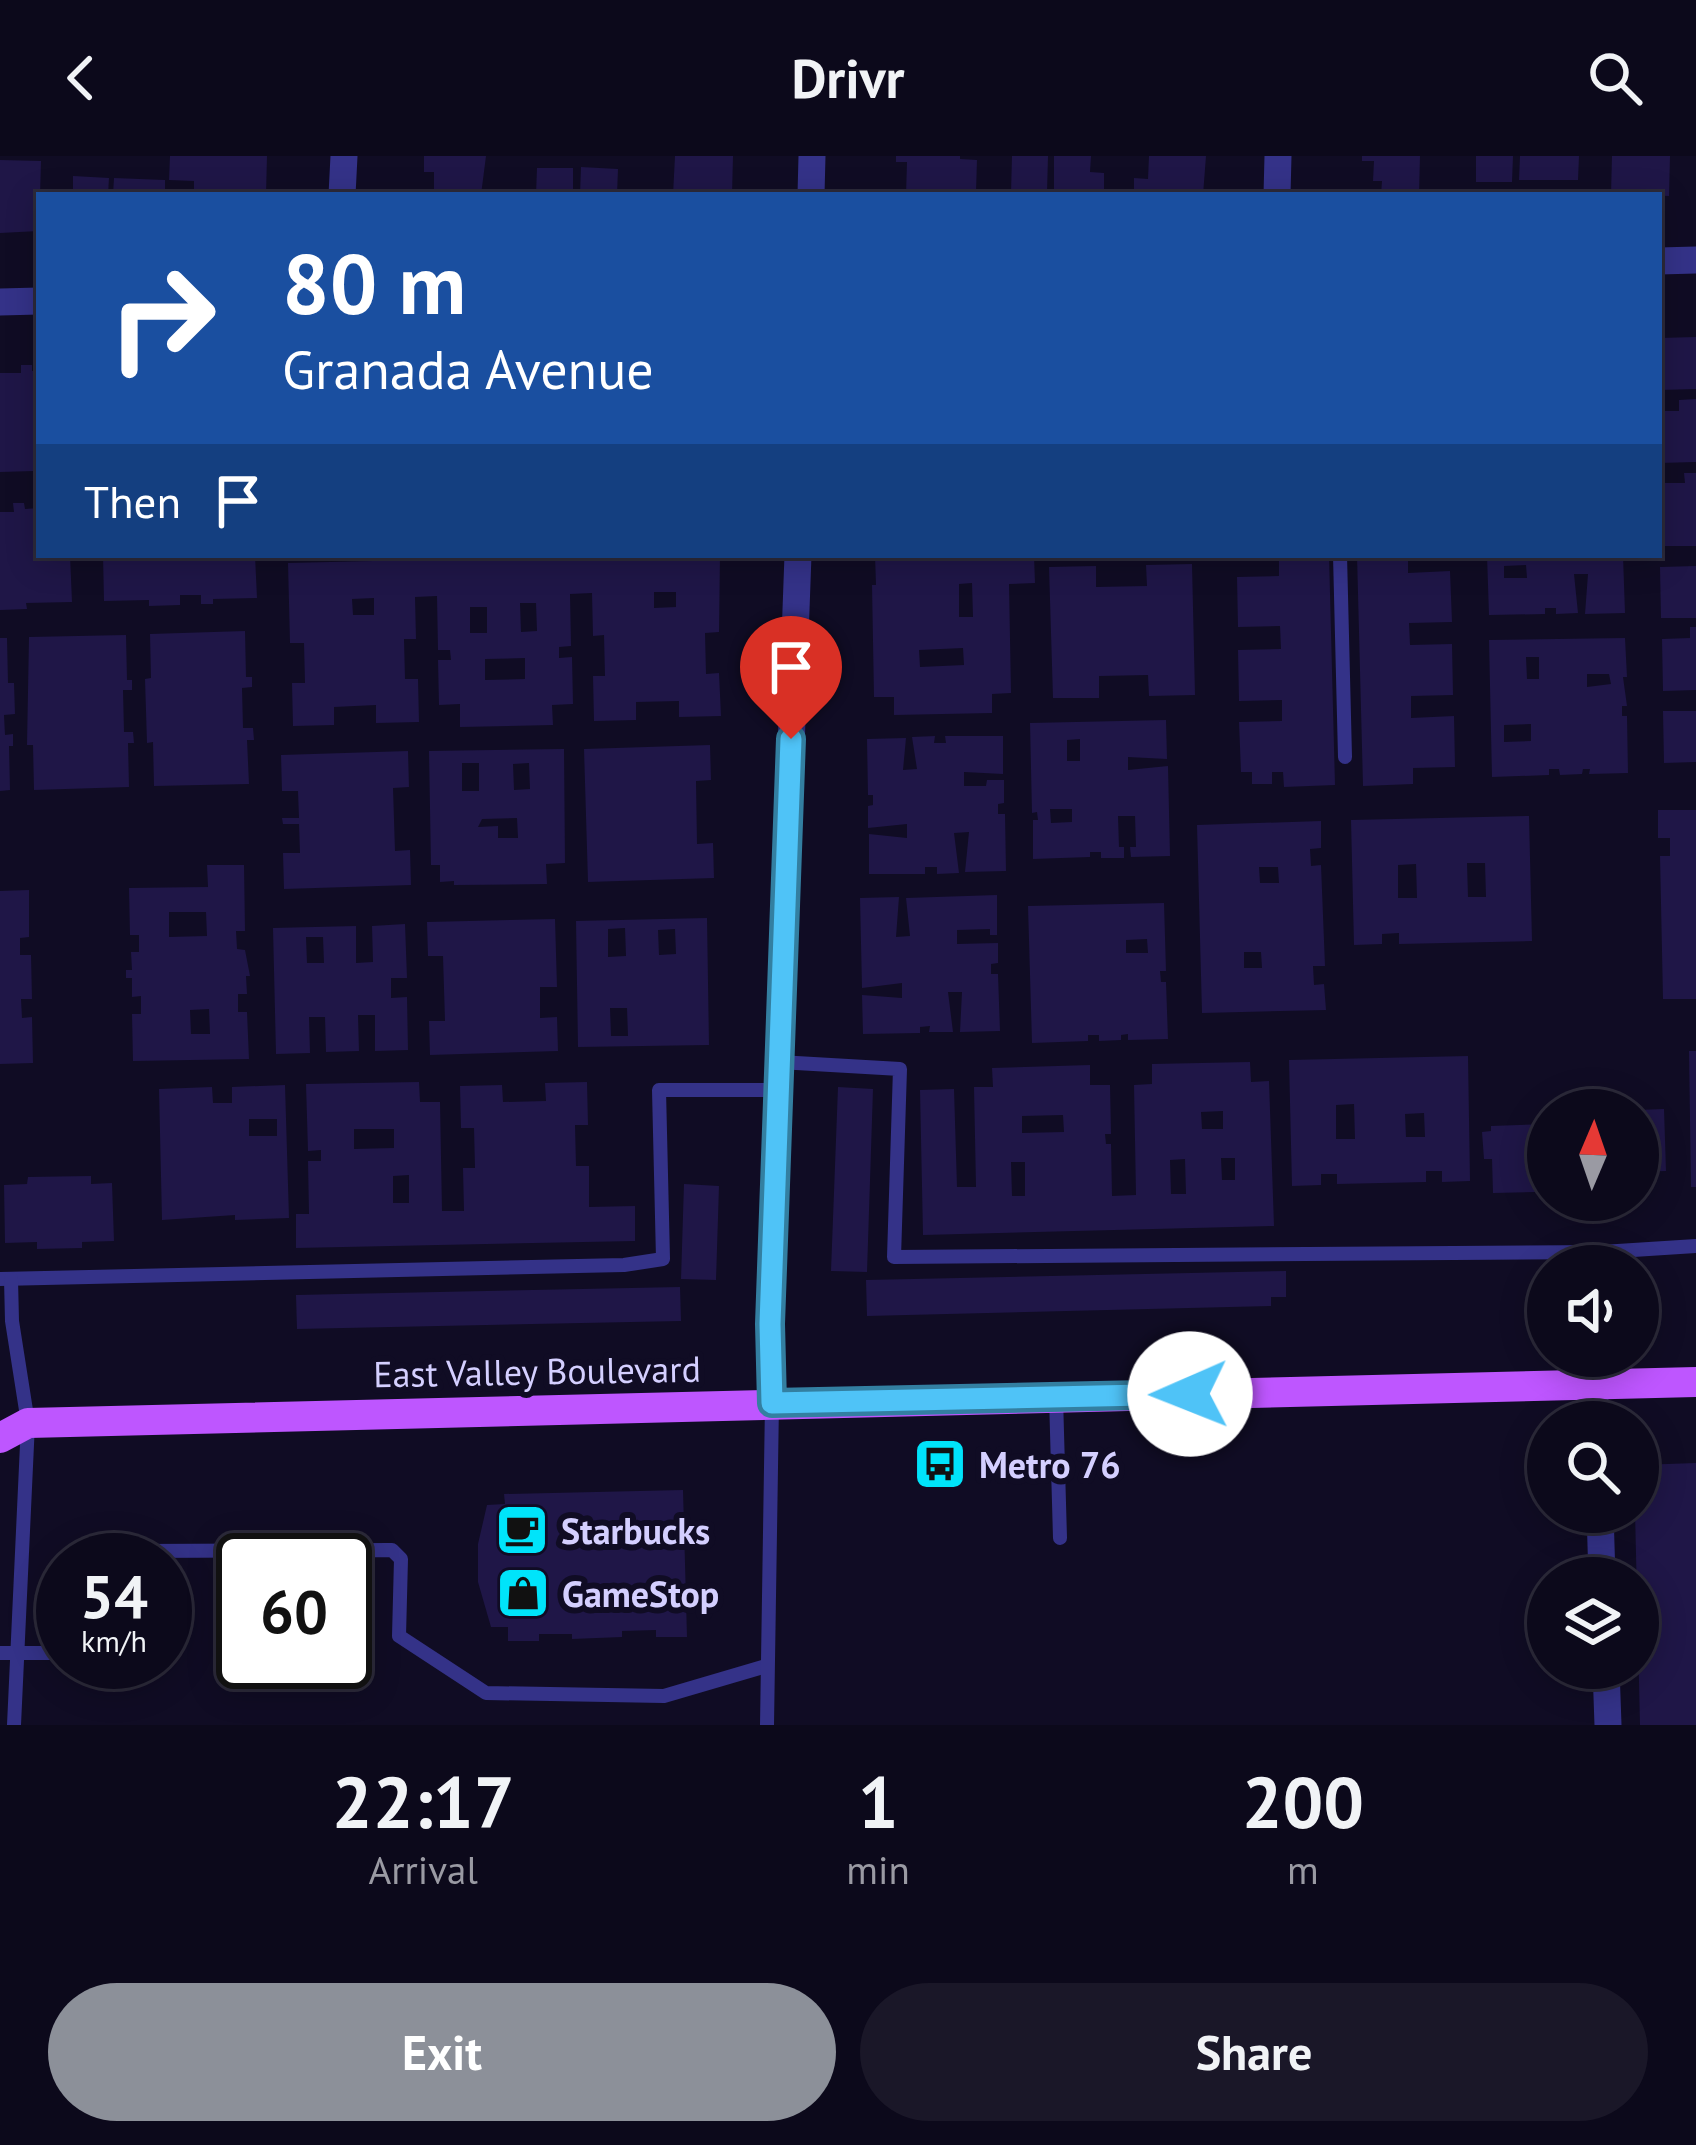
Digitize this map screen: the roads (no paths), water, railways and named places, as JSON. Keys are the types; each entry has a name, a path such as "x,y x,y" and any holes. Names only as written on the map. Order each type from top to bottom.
{"main road":[{"name":"East Valley Boulevard","path":"0,1438 28,1423 1056,1397 1527,1373"},
{"name":"East Valley Boulevard","path":"1654,1377 1696,1382"},
{"name":"East Valley Boulevard","path":"0,1408 28,1423"}],"street":[{"path":"342,192 344,156"},
{"path":"811,192 812,156"},
{"path":"1277,192 1278,156"},
{"path":"1662,261 1696,260"},
{"path":"0,302 36,301"},
{"path":"772,1403 770,1324 798,558"},
{"path":"1607,1689 1608,1725"}],"lane":[{"path":"1340,558 1345,757"},
{"path":"14,1725 8,1653 28,1423 6,1279 624,1265 663,1259 659,1090 778,1076 900,1070 894,1257 1527,1259"},
{"path":"1659,1251 1696,1246"},
{"path":"1056,1397 1060,1538"},
{"path":"766,1725 772,1403"},
{"path":"192,1551 392,1550 401,1559 399,1636 486,1693 664,1696 766,1666"}],"place":[{"name":"Metro 76","path":"940,1464"},
{"name":"Starbucks","path":"522,1530"},
{"name":"GameStop","path":"523,1593"}]}
